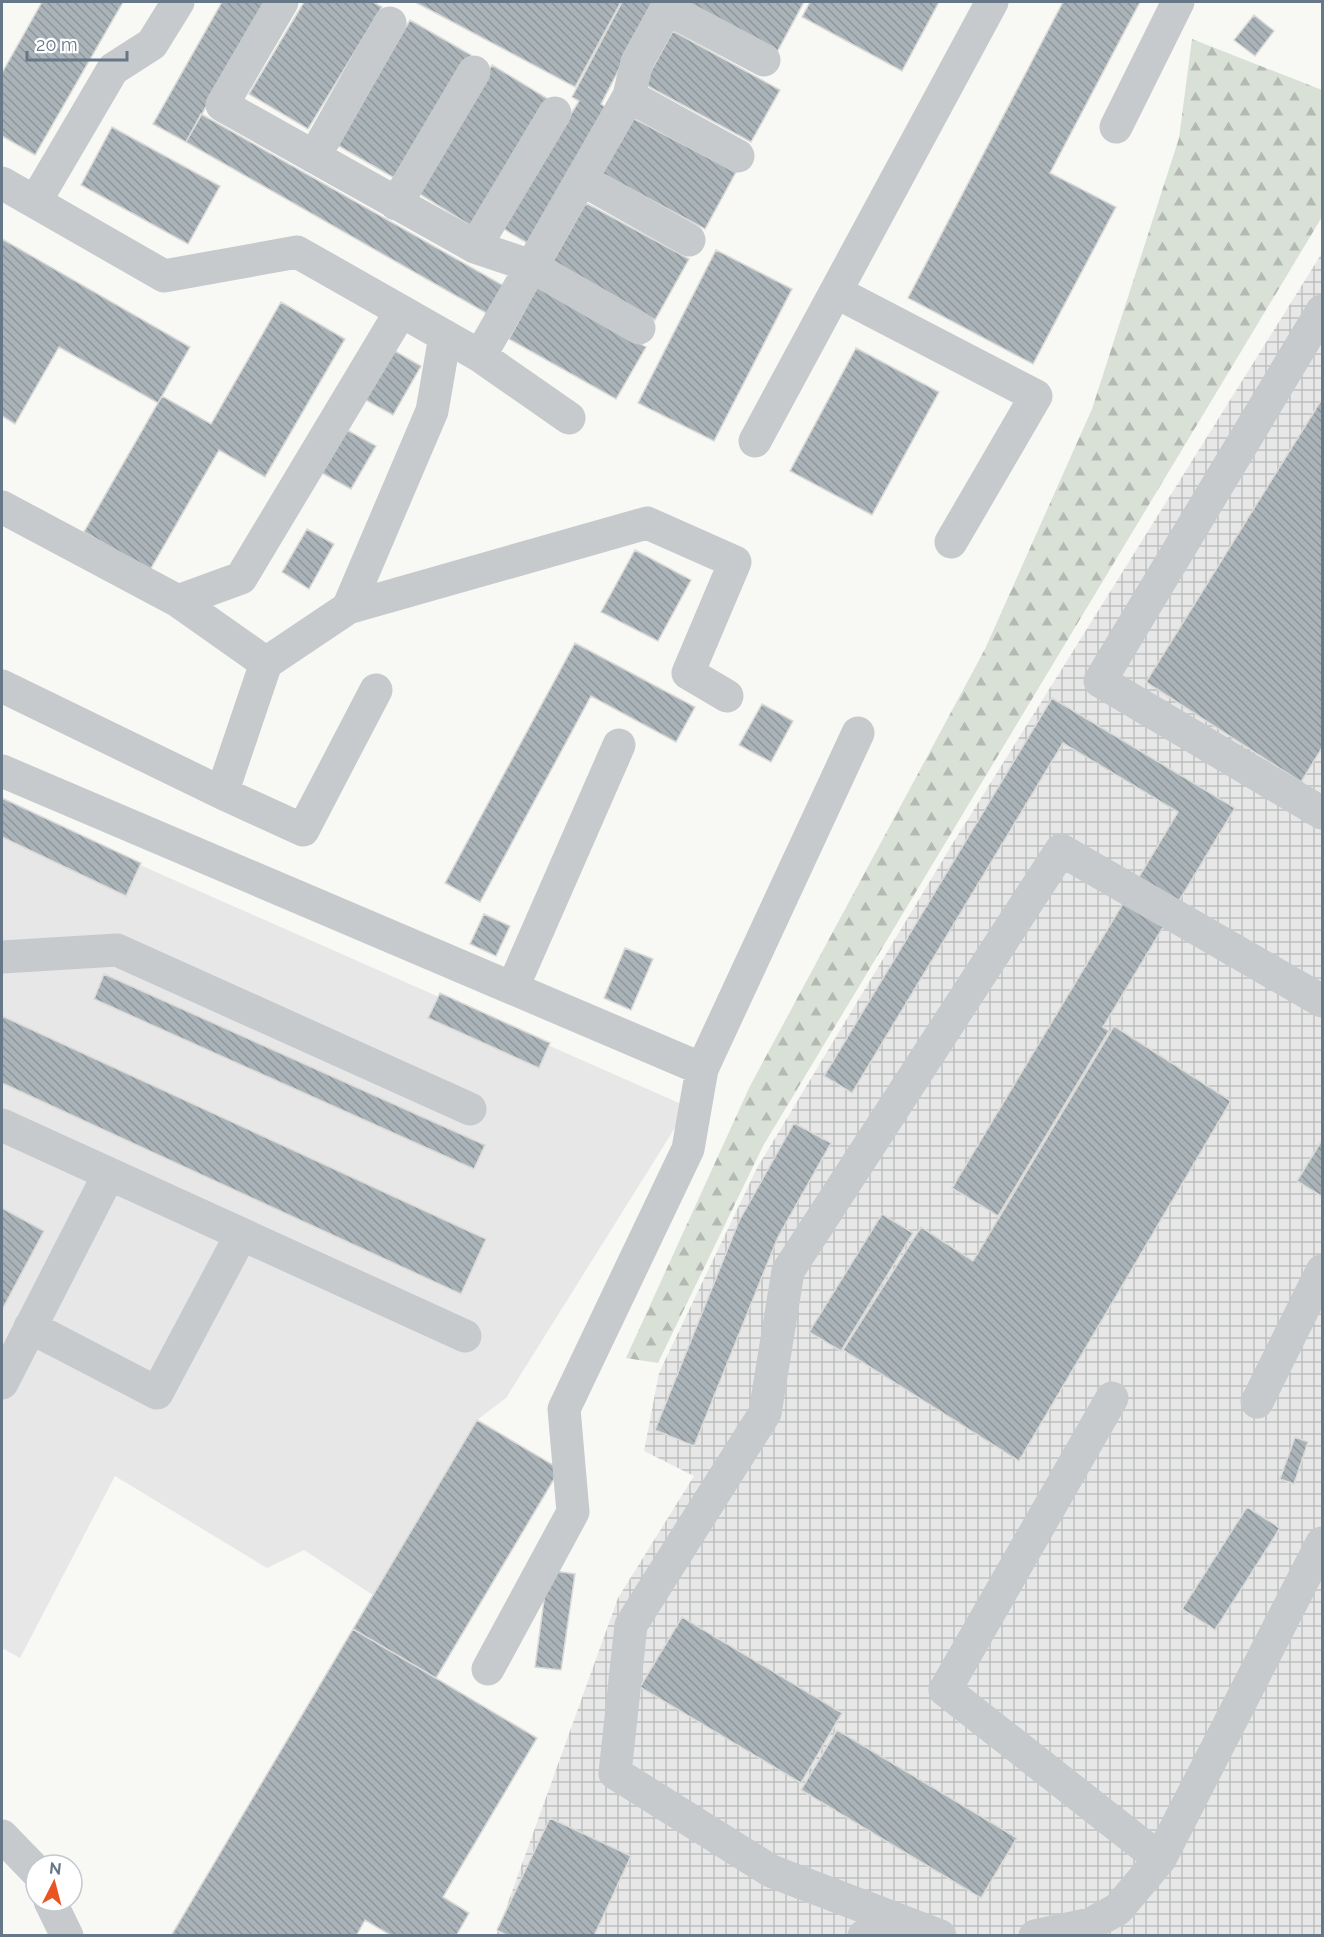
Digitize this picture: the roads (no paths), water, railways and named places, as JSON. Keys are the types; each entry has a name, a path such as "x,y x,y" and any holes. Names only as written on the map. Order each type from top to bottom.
{"lane":[{"path":"35,202 113,69 152,44 178,2"},
{"path":"282,2 222,105 475,247 531,266 639,328"},
{"path":"755,441 992,2"},
{"path":"1116,127 1178,2"},
{"path":"480,356 629,96 637,62 668,5 764,60"},
{"path":"314,157 390,23"},
{"path":"396,204 474,72"},
{"path":"629,96 738,156"},
{"path":"475,247 555,113"},
{"path":"581,179 688,240"},
{"path":"2,183 164,276 297,252 480,356 569,418"},
{"path":"836,292 1036,396 951,542"},
{"path":"178,601 241,578 401,310"},
{"path":"1323,311 1100,681 1323,813"},
{"path":"348,608 432,411 445,336"},
{"path":"2,507 178,601 266,663"},
{"path":"222,794 266,663 348,608 647,523 735,562 688,673 727,696"},
{"path":"2,686 222,794 303,830 376,690"},
{"path":"488,1669 573,1512 564,1409 688,1149 702,1069 858,734"},
{"path":"513,987 618,745"},
{"path":"2,771 702,1069"},
{"path":"940,1935 771,1871 615,1773 631,1625 765,1413 788,1271 1061,850 1323,1001"},
{"path":"2,957 117,950 470,1109"},
{"path":"2,1125 465,1336"},
{"path":"2,1383 109,1174"},
{"path":"30,1328 157,1393 242,1235"},
{"path":"1257,1402 1323,1271"},
{"path":"1112,1398 945,1690 1160,1858"},
{"path":"1035,1935 1113,1922 1160,1858 1323,1543"},
{"path":"2,1836 24,1859"},
{"path":"56,1913 67,1935"},
{"path":"864,1935 901,1921"}]}
